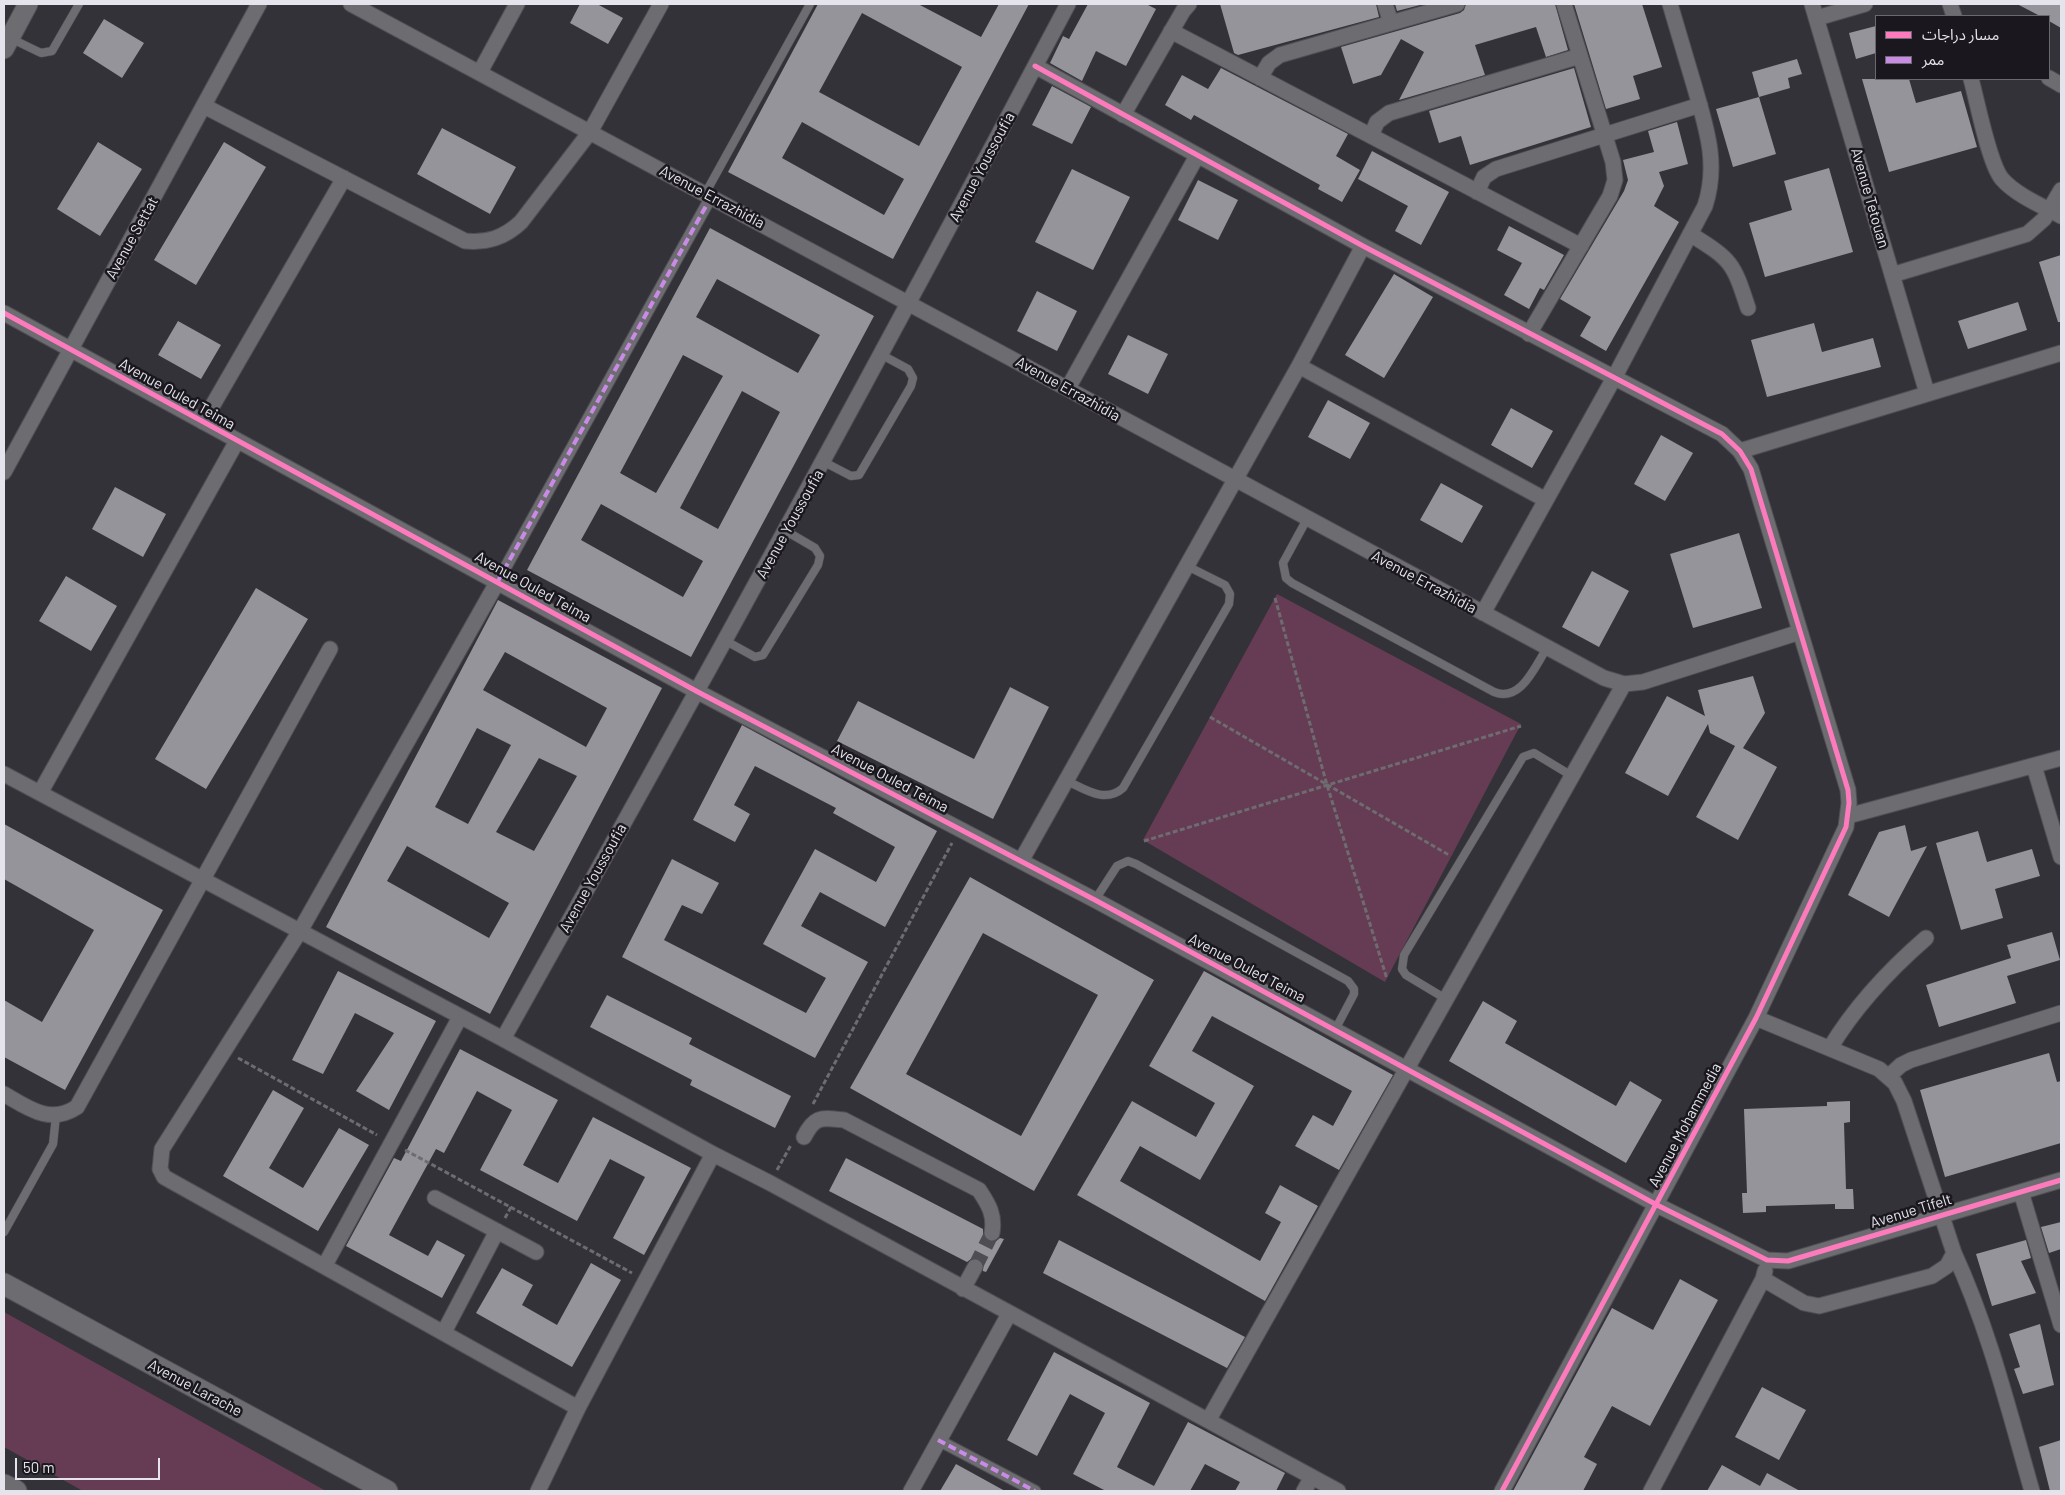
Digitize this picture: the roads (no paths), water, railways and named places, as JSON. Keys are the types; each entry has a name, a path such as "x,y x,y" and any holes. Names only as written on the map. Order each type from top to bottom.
{"main road":[{"name":"Avenue Larache","path":"4,1284 387,1491"},
{"path":"4,1485 16,1491"}],"street":[{"path":"7,44 28,4"},
{"name":"Avenue Settat","path":"4,472 259,4"},
{"name":"Avenue Errazhidia","path":"351,4 910,302 1235,481 1604,678 1624,684 1643,682 1800,632"},
{"path":"480,72 517,4"},
{"path":"204,106 465,241 484,242 504,236 521,222 590,132 660,4"},
{"name":"Avenue Youssoufia","path":"503,1039 698,692 824,462 1068,4"},
{"path":"1123,115 1171,31 1189,4"},
{"path":"1385,4 1391,23"},
{"path":"1260,78 1269,63 1280,55 1457,4"},
{"path":"1529,334 1613,188 1615,171 1564,4"},
{"path":"1483,613 1614,378 1707,200 1712,167 1709,136 1670,4"},
{"path":"1814,11 1865,4"},
{"name":"Avenue Tetouan","path":"1814,11 1927,393"},
{"path":"1171,31 1580,246"},
{"path":"1371,136 1377,122 1389,113 1580,56"},
{"path":"1035,66 1363,246 1716,431 1740,451 2061,353"},
{"path":"2050,79 2061,85"},
{"path":"1971,80 1993,159 2001,178 2010,186 2056,213"},
{"path":"1477,192 1484,176 1496,168 1700,105"},
{"path":"1068,388 1197,156"},
{"path":"203,422 344,178"},
{"path":"1892,275 2027,234 2056,213 2061,190"},
{"path":"578,1408 325,1265 164,1177 160,1169 162,1149 300,932 498,581 708,196"},
{"path":"1690,234 1727,259 1738,278 1748,308"},
{"path":"1021,861 1299,366 1363,246"},
{"name":"Avenue Ouled Teima","path":"4,313 498,581 698,692 1095,900 1657,1205 1767,1260"},
{"path":"1299,366 1546,500"},
{"path":"40,793 237,441"},
{"name":"Avenue Mohammedia","path":"1502,1491 1756,1018 1841,838 1848,816 1848,790 1751,469 1740,451"},
{"path":"4,1094 41,1114 56,1116 77,1107 330,648"},
{"path":"1209,1420 1624,684"},
{"path":"1848,816 2061,758"},
{"path":"2034,766 2061,857"},
{"path":"4,774 503,1039 1338,1491"},
{"path":"1830,1048 1873,987 1892,967 1926,938"},
{"path":"1889,1076 1901,1065 1911,1060 2061,1013"},
{"path":"325,1265 460,1017"},
{"path":"1756,1018 1879,1069 1889,1076 1900,1092 1954,1254 1973,1297 2032,1491"},
{"path":"799,1138 811,1123 822,1118 844,1120 979,1190 990,1206 994,1221 992,1233"},
{"path":"538,1491 578,1408 713,1154"},
{"name":"Avenue Tifelt","path":"1767,1260 1788,1261 2061,1180"},
{"path":"2021,1192 2061,1326"},
{"path":"435,1198 536,1252"},
{"path":"444,1332 497,1231"},
{"path":"1764,1279 1804,1304 1819,1306 1932,1276 1947,1266 1954,1254"},
{"path":"1652,1491 1764,1279 1767,1260"},
{"path":"963,1289 975,1267"},
{"path":"911,1491 1009,1314"},
{"path":"938,1440 1035,1491"},
{"path":"1304,1491 1312,1477"}],"lane":[{"path":"7,44 41,53 52,51 79,4"},
{"path":"708,196 810,4"},
{"path":"824,462 851,476 859,474 911,386 913,378 908,369 882,355"},
{"path":"1307,519 1283,563 1286,578 1292,583 1494,692 1510,694 1519,689 1547,648"},
{"path":"726,641 755,656 763,655 818,565 818,551 786,531"},
{"path":"1067,781 1098,796 1114,794 1123,788 1229,604 1230,594 1225,585 1187,566"},
{"path":"1446,999 1406,975 1402,969 1404,955 1523,757 1534,753 1572,776"},
{"path":"1095,900 1117,866 1128,861 1136,864 1348,981 1354,989 1354,994 1335,1030"},
{"path":"4,1232 53,1144 56,1116"}],"tunnel":[{"path":"975,1267 992,1233"}]}
